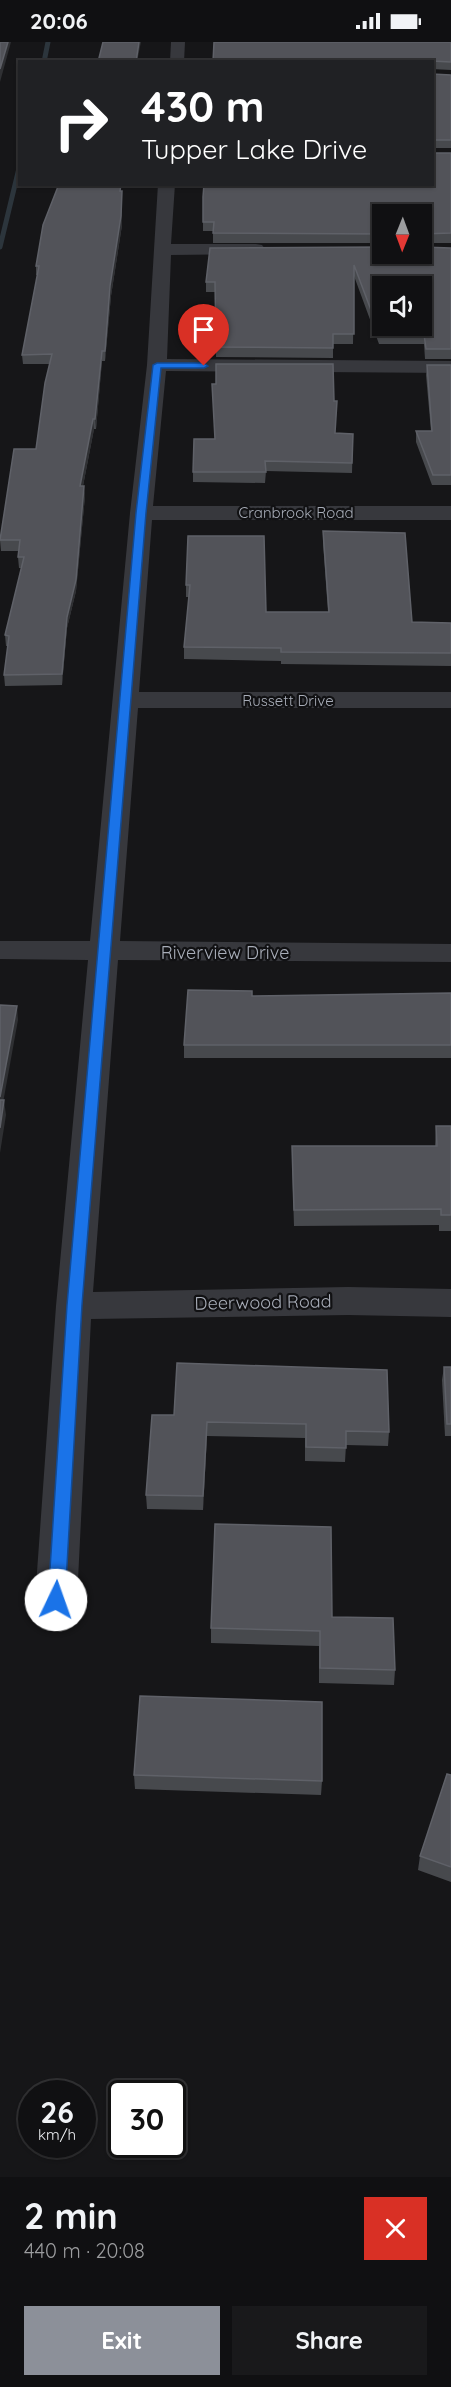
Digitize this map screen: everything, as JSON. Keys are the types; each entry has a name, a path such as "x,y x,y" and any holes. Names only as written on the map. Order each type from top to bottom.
{"street":[{"path":"177,60 178,42"},
{"path":"56,1600 74,1305 141,513 157,365 167,186"},
{"path":"162,249 274,249"},
{"path":"157,365 451,367"},
{"name":"Cranbrook Road","path":"141,513 451,513"},
{"name":"Russett Drive","path":"125,700 451,700"},
{"name":"Riverview Drive","path":"0,950 451,953"},
{"name":"Deerwood Road","path":"74,1305 348,1301 451,1303"}],"building":[{"path":"0,42 8,42 0,69"},
{"path":"103,42 139,42 136,60 98,60"},
{"path":"214,42 451,42 451,62 434,60 213,60"},
{"path":"434,74 451,75 451,140 434,140"},
{"path":"434,153 451,153 451,233 432,234 432,204 372,204 372,234 213,233 214,222 203,222 204,186 434,186"},
{"path":"58,186 121,186 121,216 110,286 105,351 102,351 95,419 93,419 80,486 84,486 76,580 67,617 62,674 4,675 9,636 5,635 24,557 18,557 20,540 0,540 14,449 36,449 45,383 52,354 22,355 39,266 36,266 43,225"},
{"path":"372,247 372,264 432,264 432,247 451,248 451,349 426,349 424,336 432,336 432,276 372,276 372,313 354,265 354,334 333,334 333,348 216,347 215,282 206,282 210,248"},
{"path":"216,364 333,364 334,401 337,401 335,433 353,434 352,463 265,461 266,472 193,472 194,439 215,439 212,384 216,384"},
{"path":"427,365 451,365 451,475 433,475 416,431 432,431"},
{"path":"323,531 405,533 412,622 451,623 451,653 281,652 281,648 184,647 190,585 186,585 188,536 264,536 266,612 329,612"},
{"path":"188,990 252,991 252,996 451,993 451,1045 184,1045"},
{"path":"0,1005 17,1006 0,1097"},
{"path":"0,1100 4,1100 0,1128"},
{"path":"436,1126 451,1126 451,1215 441,1215 441,1209 294,1210 292,1146 437,1146"},
{"path":"177,1363 387,1370 389,1432 346,1431 346,1448 306,1447 306,1424 207,1422 203,1496 146,1495 152,1415 174,1415"},
{"path":"444,1367 451,1367 451,1424 447,1424"},
{"path":"215,1524 331,1527 332,1617 393,1618 395,1670 320,1668 320,1631 211,1628"},
{"path":"140,1696 322,1702 322,1781 134,1775"},
{"path":"447,1774 451,1775 451,1867 420,1856"}],"waterway":[{"path":"44,60 48,42"},
{"path":"0,247 18,172"}],"route":[{"path":"56,1600 74,1305 141,513 157,365 204,366"}]}
